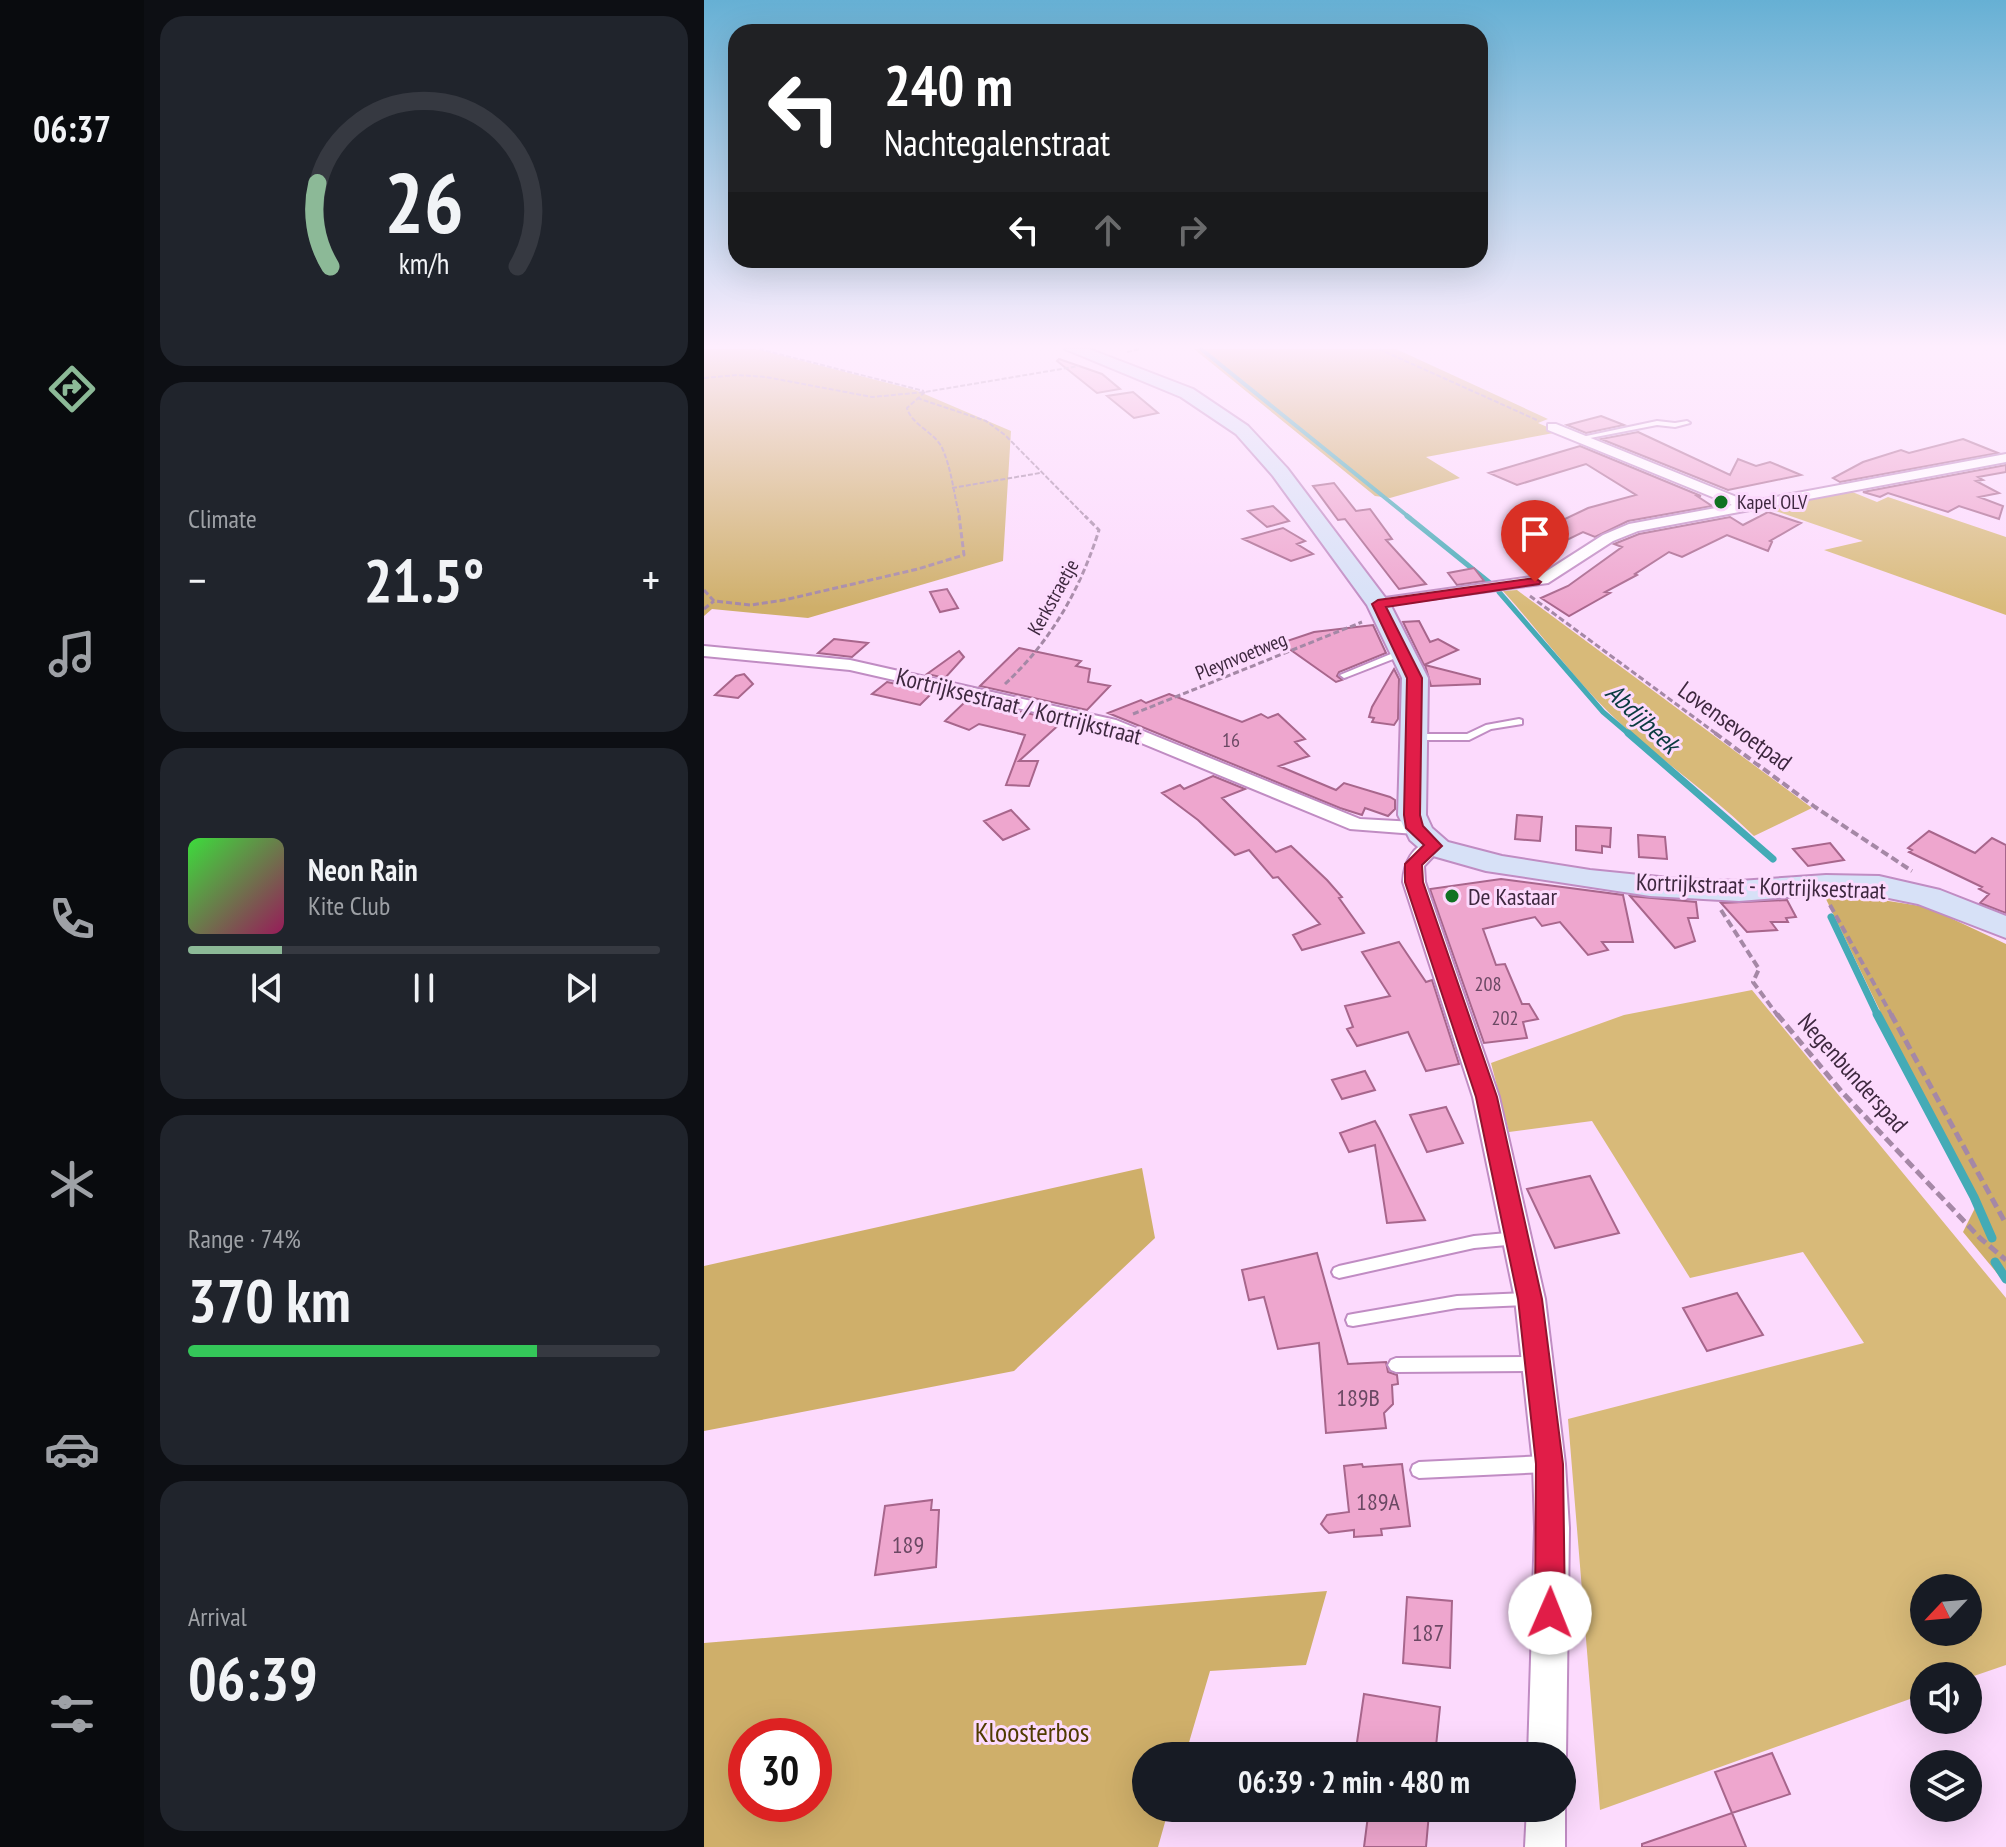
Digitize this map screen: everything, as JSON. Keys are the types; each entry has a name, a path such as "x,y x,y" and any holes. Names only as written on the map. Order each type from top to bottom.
{"street":[{"path":"1247,435 1280,472 1381,608 1415,678 1412,815 1424,837 1414,864 1414,882 1486,1097 1530,1299 1549,1464 1552,1528 1547,1742"},
{"path":"1573,435 1746,506"},
{"path":"1381,608 1543,580 1624,530 2006,458"},
{"name":"Kortrijksestraat / Kortrijkstraat","path":"704,651 850,665 1110,724 1357,825 1424,837"},
{"name":"Kortrijkstraat - Kortrijksestraat","path":"1424,837 1479,860 1623,883 1712,890 1811,885 1879,886 1926,895 2006,928"},
{"path":"1545,1847 1546,1822"}],"lane":[{"path":"1580,438 1594,435"},
{"path":"1344,675 1403,652"},
{"path":"1415,737 1469,737 1489,727 1519,722"},
{"path":"1339,1272 1474,1242 1518,1238"},
{"path":"1353,1320 1457,1302 1530,1299"},
{"path":"1396,1365 1538,1364"},
{"path":"1419,1470 1549,1464"}],"path":[{"path":"704,590 714,601 751,605 918,569 964,555 963,532 943,449 933,435"},
{"name":"Kerkstraetje","path":"991,696 1023,668 1046,641 1082,582 1099,530 1077,504 1005,435"},
{"path":"952,488 1042,473"},
{"name":"Lovensevoetpad","path":"1518,584 1532,598 1815,807 1906,866 1928,887 1926,895"},
{"path":"704,609 714,601"},
{"name":"Pleynvoetweg","path":"1110,724 1381,608"},
{"path":"1811,885 1835,910 2006,1224"},
{"name":"Negenbunderspad","path":"1712,890 1726,922 1759,969 1753,982 1760,994 1841,1091 1980,1238 2006,1260"}],"shaded area":[{"path":"1845,489 1877,502 1888,497 2006,537 2006,615 1824,550 1863,541 1764,507"},
{"path":"1517,590 1812,808 1754,836 1606,710 1503,591"},
{"path":"1752,990 2006,1298 2006,1665 1982,1673 1982,1662 1910,1662 1910,1699 1600,1810 1568,1419 1864,1343 1803,1252 1690,1278 1592,1121 1509,1132 1491,1063 1624,1015"}],"green space":[{"path":"704,435 1011,435 1003,561 808,618 712,609 704,616"},
{"path":"1300,435 1542,435 1426,457 1460,478 1390,498 1375,496"},
{"path":"1825,897 1882,900 1927,907 2006,944 2006,1284 1963,1232 1975,1208"},
{"path":"1142,1168 1155,1238 1014,1371 704,1431 704,1266"},
{"name":"Kloosterbos","path":"1327,1591 1306,1665 1210,1671 1189,1742 1132,1742 1132,1822 1165,1822 1158,1847 704,1847 704,1643"}],"building":[{"path":"1645,435 1730,475 1738,459 1756,466 1770,462 1801,475 1728,490 1601,439"},
{"path":"1963,439 1998,453 1840,482 1833,478 1863,462 1901,450 1909,453"},
{"path":"1580,446 1701,496 1697,496 1712,506 1628,521 1595,537 1583,532 1534,556 1506,547 1588,508 1636,495 1586,464 1517,485 1489,473"},
{"path":"2006,465 2006,472 1978,477 1983,480 1976,481 1999,493 1979,497 2003,506 1999,519 1959,506 1948,512 1888,493 1880,497 1863,492"},
{"path":"1334,483 1356,511 1370,509 1392,539 1386,540 1426,584 1399,589 1345,519 1338,520 1313,486"},
{"path":"1273,506 1289,521 1267,527 1248,511"},
{"path":"1768,512 1801,523 1770,541 1768,551 1727,535 1682,557 1669,552 1637,575 1605,592 1610,593 1569,616 1541,598 1568,586 1622,547 1614,544 1639,534 1730,517 1743,525"},
{"path":"1283,528 1305,541 1297,544 1313,554 1291,561 1243,539"},
{"path":"1474,568 1484,581 1457,585 1448,573"},
{"path":"947,589 958,608 940,612 930,592"},
{"path":"1419,621 1430,642 1438,639 1458,650 1424,665 1403,622"},
{"path":"1373,625 1386,653 1339,672 1337,676 1342,680 1336,682 1281,643 1314,632"},
{"path":"834,639 868,643 852,657 818,653"},
{"path":"1019,648 1081,661 1076,666 1090,669 1088,682 1110,686 1087,710 980,686"},
{"path":"959,651 964,657 945,678 927,674"},
{"path":"1425,665 1480,679 1480,684 1431,686"},
{"path":"1394,669 1399,679 1398,719 1394,725 1372,722 1374,718 1369,717 1372,707"},
{"path":"744,674 753,684 738,698 715,695 736,676"},
{"path":"887,682 933,692 920,705 872,694"},
{"path":"1169,694 1242,722 1261,714 1268,718 1278,714 1305,739 1295,742 1309,756 1279,766 1336,790 1344,783 1390,797 1395,800 1395,809 1388,816 1365,808 1362,815 1340,808 1108,713 1141,700 1146,703"},
{"path":"967,700 1063,721 1019,761 1038,761 1029,786 1006,785 1025,735 979,724 969,730 945,721"},
{"path":"1213,776 1245,789 1222,798 1276,852 1291,846 1327,880 1342,897 1339,898 1364,933 1302,950 1293,935 1320,924 1249,850 1235,855 1198,820 1162,793 1180,785 1184,789"},
{"path":"1011,810 1029,829 1003,840 984,821"},
{"path":"1517,815 1542,817 1540,841 1515,839"},
{"path":"1576,826 1611,828 1610,847 1602,846 1602,853 1576,850"},
{"path":"1929,831 1975,853 1992,838 2006,845 2006,913 1980,903 1989,894 1979,889 1982,887 1909,852 1912,850 1908,848"},
{"path":"1638,835 1665,837 1667,859 1639,857"},
{"path":"1830,843 1844,860 1808,866 1793,849"},
{"path":"1501,879 1623,895 1633,942 1602,942 1608,950 1588,955 1560,922 1542,926 1535,917 1483,929 1496,965 1505,964 1522,1004 1529,1004 1538,1019 1523,1022 1527,1038 1484,1043 1430,889"},
{"path":"1630,896 1696,902 1698,918 1688,918 1695,941 1675,948"},
{"path":"1787,900 1796,917 1786,918 1788,922 1771,922 1777,930 1747,932 1721,903"},
{"path":"1399,942 1426,982 1432,980 1459,1064 1426,1071 1408,1032 1357,1046 1347,1029 1353,1027 1345,1006 1390,996 1362,952"},
{"path":"1365,1071 1375,1090 1342,1099 1332,1080"},
{"path":"1446,1107 1463,1143 1427,1152 1410,1115"},
{"path":"1375,1121 1425,1220 1387,1223 1375,1145 1349,1152 1340,1133"},
{"path":"1590,1176 1619,1233 1555,1248 1527,1189"},
{"path":"1317,1253 1348,1364 1386,1362 1388,1372 1397,1375 1398,1384 1392,1385 1393,1404 1384,1413 1386,1428 1326,1433 1319,1343 1278,1349 1264,1297 1249,1300 1242,1270"},
{"path":"1737,1293 1763,1335 1707,1351 1683,1308"},
{"path":"1362,1464 1363,1467 1402,1464 1410,1526 1381,1529 1382,1535 1354,1537 1354,1530 1329,1533 1321,1524 1327,1515 1349,1512 1344,1466"},
{"path":"932,1500 931,1510 939,1510 936,1567 875,1575 885,1506"},
{"path":"1407,1597 1452,1601 1450,1668 1403,1663"},
{"path":"1364,1694 1440,1707 1436,1742 1357,1742"},
{"path":"1772,1753 1790,1794 1732,1813 1715,1772"},
{"path":"1732,1813 1746,1847 1642,1847 1642,1844"},
{"path":"1367,1822 1428,1822 1426,1847 1364,1847"}],"waterway":[{"name":"Abdijbeek","path":"1308,435 1410,518"},
{"name":"Abdijbeek","path":"1407,516 1490,583"},
{"name":"Abdijbeek","path":"1499,592 1603,712 1630,735"},
{"name":"Abdijbeek","path":"1628,733 1773,859"},
{"name":"Abdijbeek","path":"1831,917 1877,1015"},
{"name":"Abdijbeek","path":"1877,1015 1974,1197 1992,1238"},
{"path":"1995,1262 2006,1279"}],"place":[{"name":"Kapel OLV","path":"1721,502"},
{"name":"De Kastaar","path":"1452,896"}],"route":[{"path":"1535,582 1378,604 1415,678 1412,815 1415,828 1433,846 1414,864 1414,882 1486,1097 1530,1299 1549,1464 1552,1528 1550,1613"}]}
